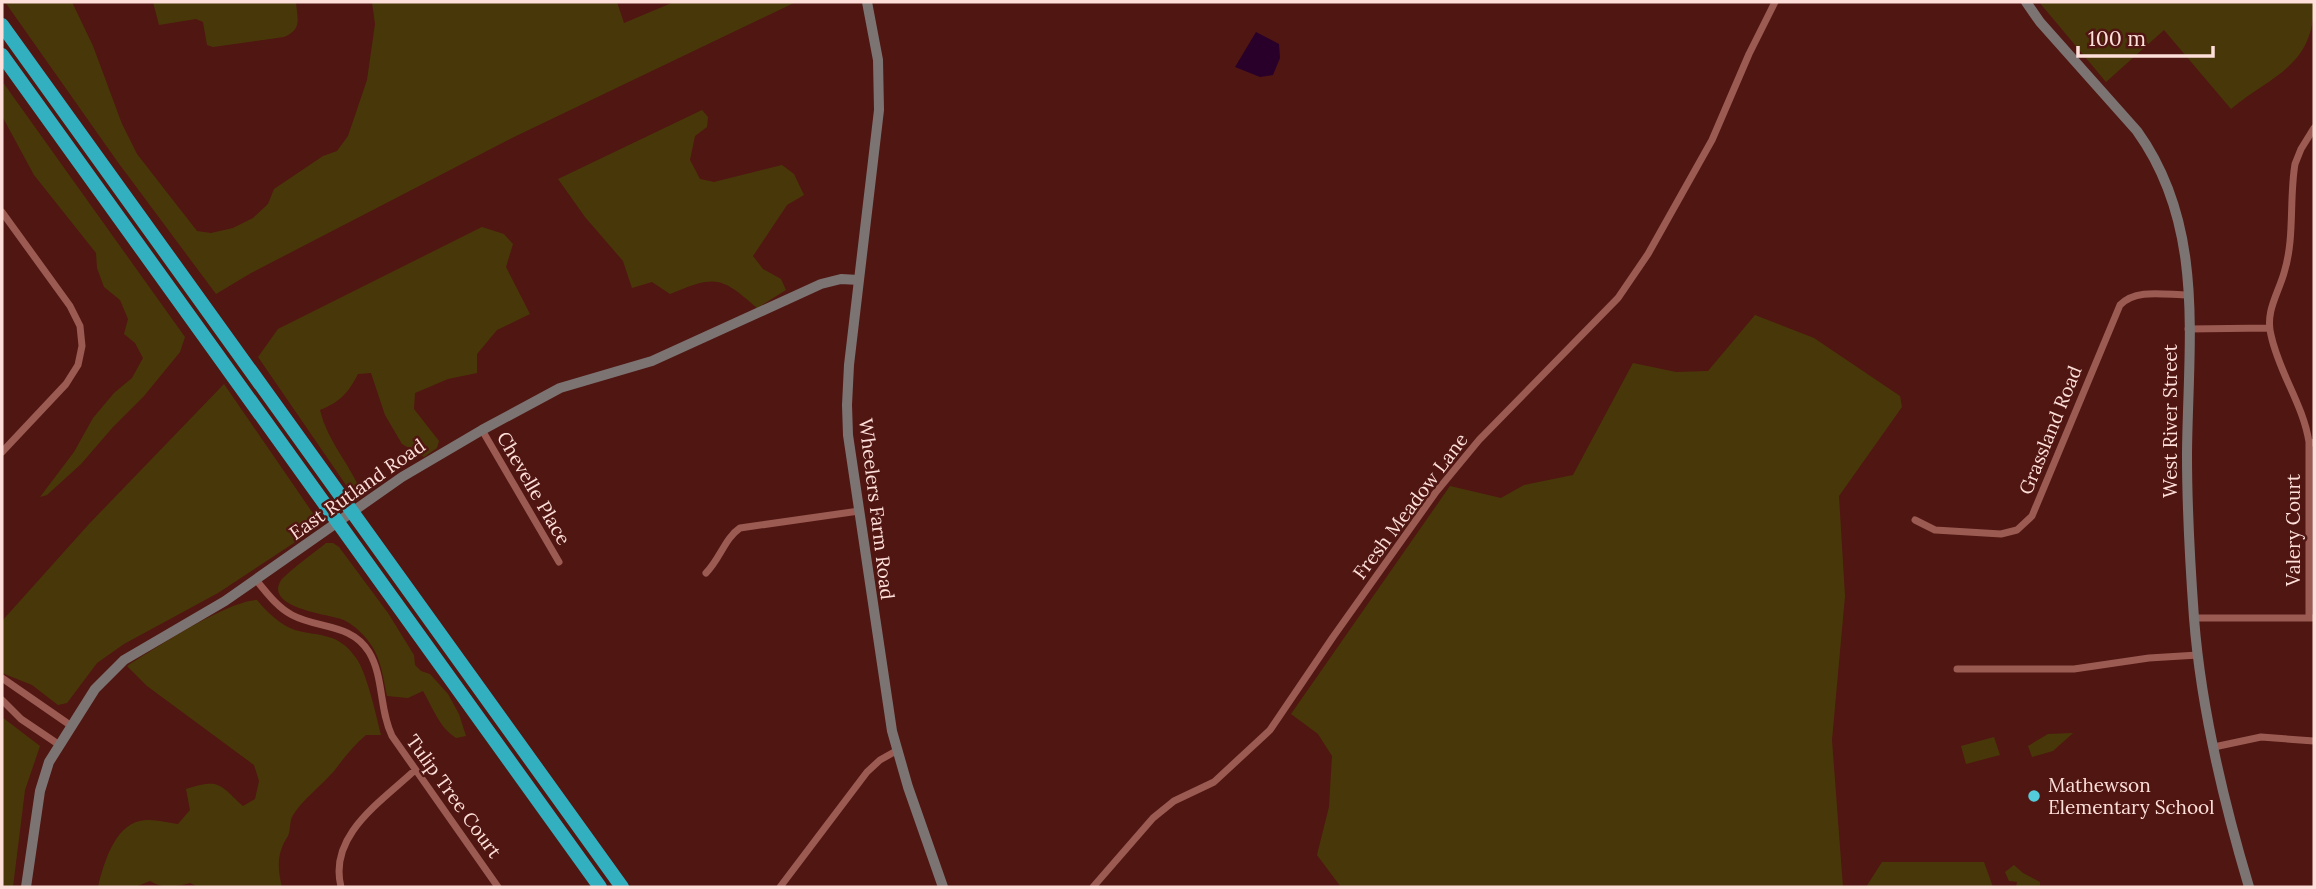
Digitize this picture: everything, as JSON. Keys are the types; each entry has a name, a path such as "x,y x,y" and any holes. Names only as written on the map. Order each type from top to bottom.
{"highway":[{"path":"2,25 622,887"},
{"path":"2,55 600,887"}],"main road":[{"name":"Wheelers Farm Road","path":"867,2 877,52 879,101 847,405 849,443 885,698 896,751 943,887"},
{"name":"West River Street","path":"2026,2 2040,22 2137,131 2160,167 2179,218 2187,260 2187,489 2197,655 2214,747 2249,887"},
{"name":"East Rutland Road","path":"26,887 40,791 48,762 102,680 124,660 257,581 374,496 432,458 560,388 652,361 800,292 835,280 859,280"}],"street":[{"name":"Fresh Meadow Lane","path":"1093,887 1153,818 1174,802 1214,782 1265,736 1436,492 1479,440 1618,298 1648,254 1712,140 1752,46 1775,2"},
{"path":"2188,329 2269,328 2271,309 2286,266 2295,164 2314,128"},
{"path":"2,212 70,306 82,336 81,356 73,374 4,450"},
{"name":"Grassland Road","path":"1915,520 1936,530 2001,534 2022,528 2032,516 2120,305 2126,299 2139,295 2188,295"},
{"name":"Valery Court","path":"2269,328 2276,353 2312,442 2311,618"},
{"name":"Chevelle Place","path":"482,430 559,562"},
{"path":"2,440 4,450"},
{"path":"706,573 721,555 730,537 740,528 859,511"},
{"name":"Tulip Tree Court","path":"257,581 276,603 294,617 341,629 362,643 375,663 386,725 498,887"},
{"path":"2194,618 2311,618"},
{"path":"1957,669 2074,669 2149,658 2197,655"},
{"path":"2,678 71,725"},
{"path":"2,700 21,719 58,744"},
{"path":"2214,747 2260,737 2314,741"},
{"path":"780,887 867,772 896,751"},
{"path":"341,887 339,860 345,841 358,824 415,770"}],"shaded area":[{"path":"5,2 72,2 137,154 197,231 211,233 233,228 253,218 268,204 274,189 323,156 337,151 348,136 367,80 375,24 372,2 617,2 624,23 674,2 796,2 514,137 251,273 216,294 117,161"},
{"path":"153,2 296,2 298,22 294,30 284,37 213,47 207,45 203,22 196,19 159,25"},
{"path":"2039,2 2314,2 2312,24 2299,55 2276,77 2231,109 2164,30 2106,82"},
{"path":"1256,32 1279,44 1280,58 1273,75 1260,77 1235,67"},
{"path":"2,81 185,337 180,352 144,396 81,464 47,495 40,497 74,452 93,418 114,393 132,378 143,358 135,343 124,334 128,319 120,300 104,287 97,268 96,253 34,175 2,116"},
{"path":"702,110 708,117 707,127 695,136 690,160 700,179 714,182 782,165 794,174 804,195 787,205 753,256 763,269 781,279 786,290 757,308 726,284 717,282 698,284 670,294 652,282 632,288 623,261 585,217 558,179"},
{"path":"482,227 504,234 513,244 506,267 530,314 497,330 477,354 477,373 448,379 415,393 414,409 439,441 437,448 424,457 402,444 385,415 371,373 358,374 343,396 320,410 328,433 363,496 357,501 258,357 278,329"},
{"path":"1755,315 1814,338 1900,396 1902,407 1839,496 1845,596 1832,740 1843,887 1341,887 1317,855 1329,807 1332,756 1318,734 1291,714 1450,486 1501,498 1524,485 1573,475 1633,363 1676,372 1708,371"},
{"path":"224,384 321,525 218,593 124,644 97,663 67,703 58,705 32,685 2,673 2,621 89,524"},
{"path":"326,543 339,547 388,613 414,655 415,665 430,674 448,694 459,714 466,736 456,738 445,728 423,691 408,698 387,696 375,651 354,626 342,619 299,608 282,598 278,591 280,582"},
{"path":"257,600 289,628 328,637 349,650 364,674 381,735 366,735 361,739 293,815 289,834 280,854 279,873 282,887 198,887 190,883 169,886 150,881 135,887 98,887 111,848 123,830 144,820 178,824 190,810 186,789 213,784 223,788 243,806 255,799 259,781 254,765 147,686 127,666 209,617"},
{"path":"2,717 40,746 25,790 13,887 2,887"},
{"path":"2073,733 2053,751 2032,757 2028,746 2048,734"},
{"path":"1994,737 2000,755 1966,764 1961,746"},
{"path":"1882,862 1984,862 1993,887 1866,887"},
{"path":"2014,865 2040,882 2040,887 2016,887 2017,882 2009,881 2005,872"}],"place":[{"name":"Mathewson Elementary School","path":"2034,796"}]}
